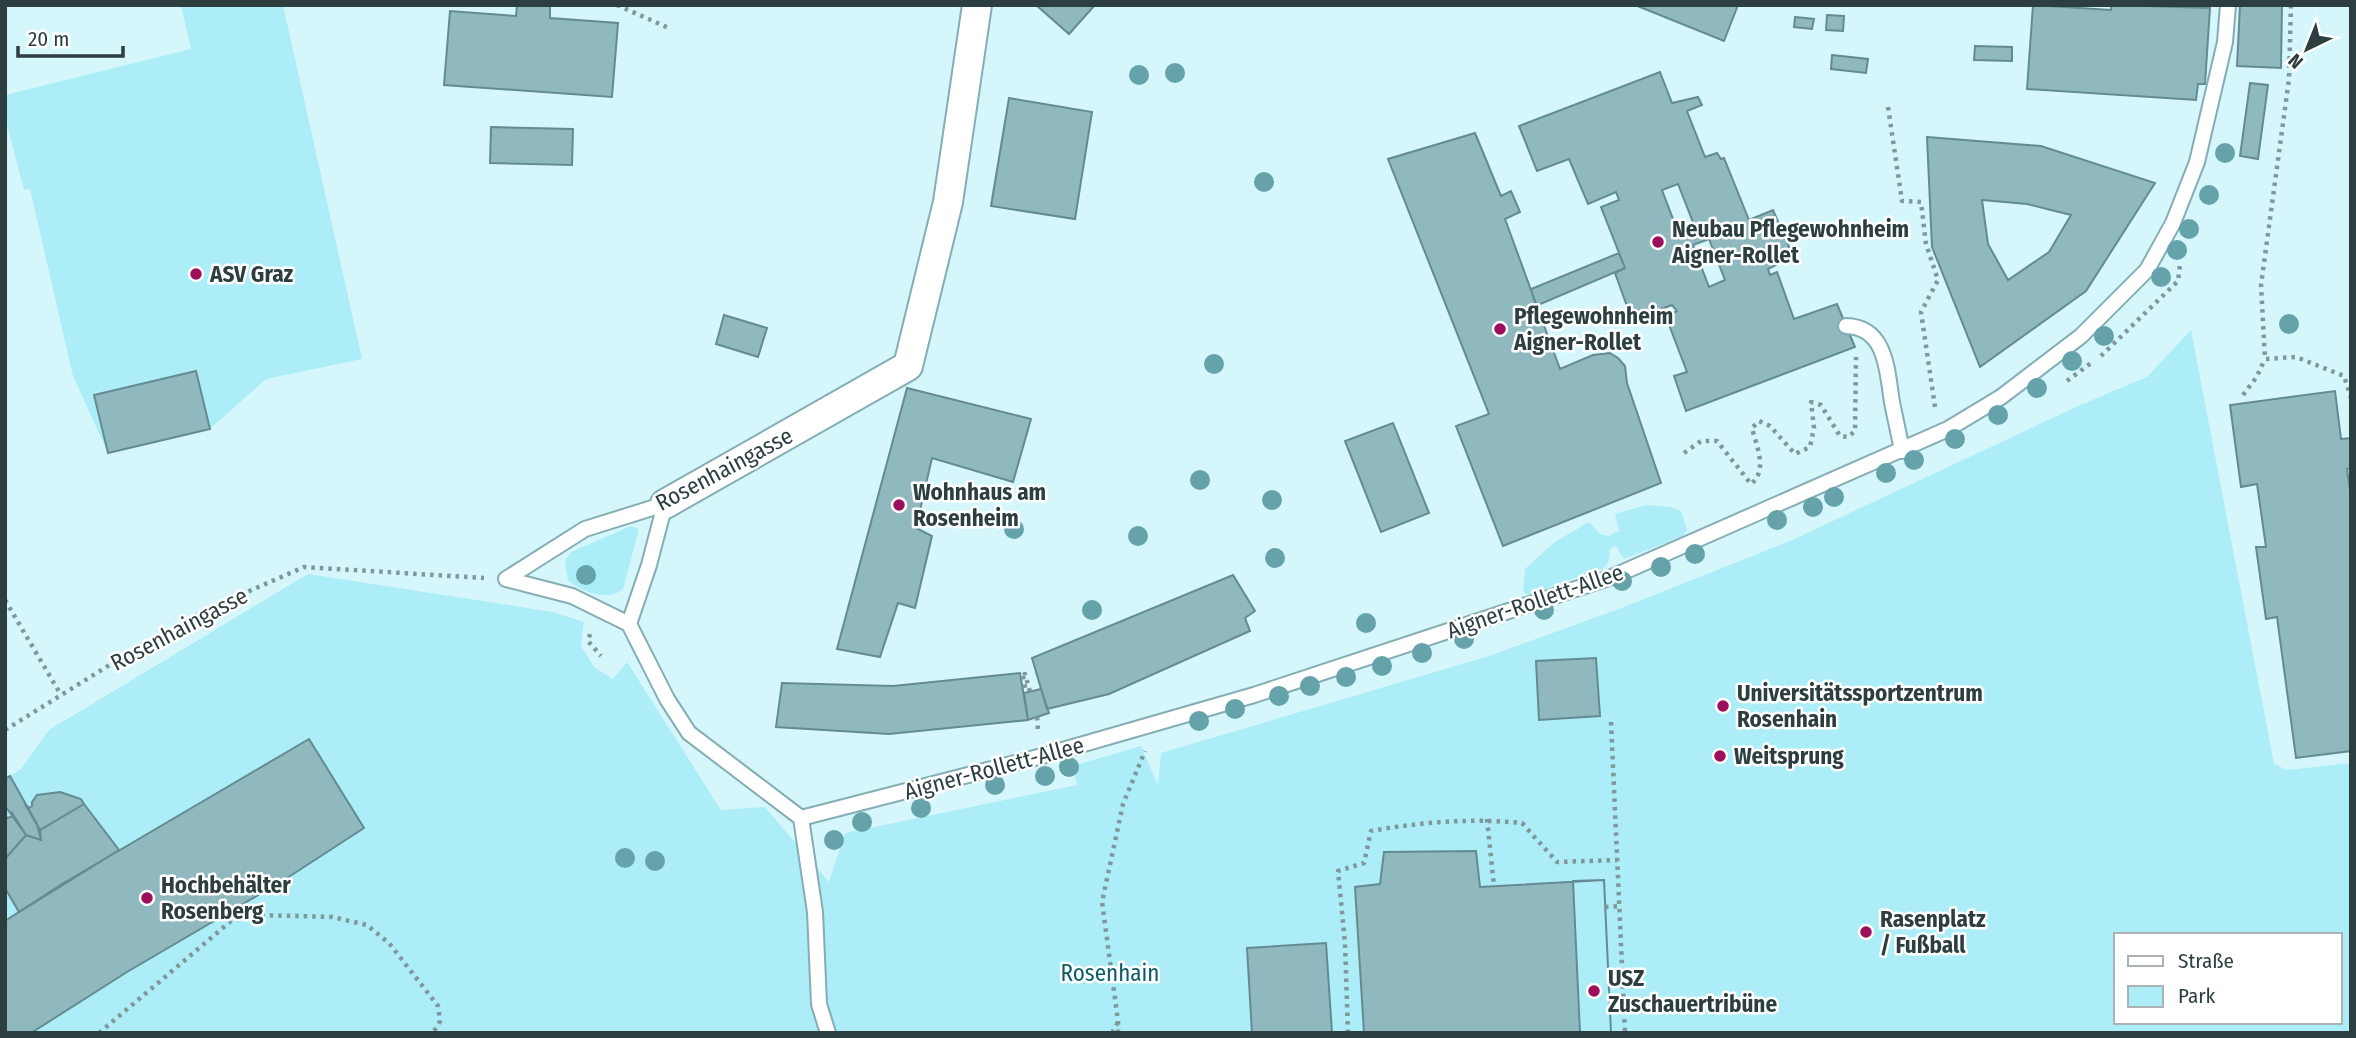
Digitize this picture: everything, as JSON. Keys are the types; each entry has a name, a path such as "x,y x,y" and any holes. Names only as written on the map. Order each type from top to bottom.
{"street":[{"name":"Rosenhaingasse","path":"666,504 908,366 948,202 977,5"}],"lane":[{"name":"Aigner-Rollett-Allee","path":"802,818 1042,756 1254,695 1612,577 1948,429 2001,397 2081,336 2147,270 2173,223 2197,162 2225,42 2228,5"},
{"path":"1854,327 1875,339 1887,360 1892,404 1902,450"},
{"name":"Rosenhaingasse","path":"506,579 585,529 666,504"},
{"path":"629,624 666,504"},
{"path":"506,579 572,596 629,624 667,699 689,733 802,818 815,912 819,1004 828,1033"}],"path":[{"path":"617,5 671,29"},
{"path":"2243,395 2256,378 2265,359 2262,285 2289,79 2291,5"},
{"path":"1888,107 1902,201 1921,202 1926,244 1938,280 1921,312 1933,404 1948,429"},
{"path":"1684,453 1701,441 1717,441 1751,485 1759,478 1762,469 1752,428 1759,421 1770,426 1794,454 1810,447 1814,428 1811,402 1821,405 1840,436 1848,437 1855,431 1854,327"},
{"path":"2265,359 2296,357 2344,376 2351,398"},
{"name":"Rosenhaingasse","path":"5,730 206,610 304,567 506,579"},
{"path":"5,600 61,695"},
{"path":"590,634 588,641 601,656"},
{"path":"1037,717 1038,733"},
{"path":"1611,722 1625,1033"},
{"path":"1118,1033 1102,902 1123,804 1150,741"},
{"path":"1348,1033 1345,943 1338,872 1364,863 1370,831 1396,826 1487,819 1522,823 1557,862 1617,860"},
{"path":"1487,819 1494,886"},
{"path":"1605,907 1619,906"},
{"path":"99,1033 231,921 258,915 332,917 367,925 389,943 438,1006 440,1021 433,1033"},
{"path":"1609,1010 1624,1009"},
{"path":"1112,1033 1118,1021"}],"green space":[{"name":"ASV Graz","path":"181,5 283,5 362,359 266,379 210,429 108,453 73,376 30,189 24,190 5,117 5,95 191,49"},
{"name":"Rosenhain","path":"2191,330 2274,764 2287,770 2351,763 2351,1033 5,1033 5,779 21,769 49,730 308,574 553,612 584,622 581,646 594,667 613,679 627,662 721,810 765,807 829,882 845,833 1077,785 1073,766 1141,746 1158,785 1161,753 1489,656 1619,609 1790,541 2078,406 2147,377"},
{"path":"1646,505 1671,507 1681,511 1687,530 1683,536 1624,559 1616,546 1610,549 1608,562 1602,569 1531,594 1526,594 1523,590 1525,569 1555,542 1589,522 1600,534 1608,536 1619,531 1615,514"},
{"path":"631,526 638,529 638,533 623,589 610,595 595,594 568,580 565,561 571,552"}],"building":[{"path":"517,5 550,5 550,18 618,23 612,97 444,85 450,11 516,16"},
{"path":"1036,5 1095,5 1069,34"},
{"path":"1635,5 1738,5 1724,41"},
{"path":"2033,5 2111,10 2111,5 2210,8 2205,84 2198,84 2196,100 2027,89"},
{"path":"2240,5 2282,5 2281,68 2237,66"},
{"path":"1827,15 1844,16 1843,31 1826,30"},
{"path":"1795,17 1814,19 1812,29 1794,27"},
{"path":"1975,46 2012,47 2012,61 1974,60"},
{"path":"1832,55 1868,59 1866,73 1831,69"},
{"name":"Neubau Pflegewohnheim Aigner-Rollet","path":"1660,72 1672,103 1698,97 1702,105 1687,111 1705,157 1717,153 1721,159 1724,158 1749,220 1773,210 1793,256 1768,269 1770,275 1777,272 1794,319 1837,304 1855,347 1686,411 1674,376 1687,372 1666,317 1677,311 1672,305 1632,320 1615,273 1625,268 1601,207 1619,200 1616,192 1588,204 1569,159 1537,171 1519,126","holes":["1678,184 1694,225 1678,232 1662,190","1709,239 1725,280 1709,287 1693,245"]},
{"path":"2250,83 2268,85 2258,159 2240,156"},
{"path":"1009,98 1092,112 1075,219 991,206"},
{"path":"491,127 573,129 572,165 490,163"},
{"name":"Pflegewohnheim Aigner-Rollet","path":"1475,133 1501,196 1511,191 1520,212 1505,219 1560,369 1593,355 1610,353 1618,358 1625,366 1627,383 1661,483 1503,546 1456,426 1489,414 1388,159"},
{"path":"1927,137 2041,146 2155,183 2086,291 1980,367 1932,247","holes":["1982,200 2027,204 2071,215 2049,252 2008,280 1988,244"]},
{"path":"1619,253 1625,268 1536,306 1531,289"},
{"path":"724,315 767,328 758,357 716,344"},
{"path":"196,371 210,429 108,453 94,395"},
{"name":"Wohnhaus am Rosenheim","path":"907,388 1031,419 1013,482 932,458 916,528 932,536 915,608 898,603 880,657 837,649"},
{"path":"2335,391 2341,439 2351,438 2351,468 2347,469 2351,498 2351,751 2296,758 2277,617 2266,619 2256,547 2266,547 2257,484 2241,487 2230,405"},
{"path":"1393,423 1429,513 1381,532 1345,441"},
{"path":"1233,575 1255,611 1245,618 1250,631 1109,694 1047,709 1032,658"},
{"path":"1596,658 1600,716 1539,720 1536,661"},
{"path":"1020,673 1028,720 889,734 776,727 782,683 893,686"},
{"path":"1041,689 1049,713 1028,720 1024,693"},
{"name":"Hochbehälter Rosenberg","path":"309,739 364,828 284,880 127,972 31,1033 5,1033 5,921 62,884"},
{"path":"10,776 37,824 41,840 26,835 5,806 5,779"},
{"path":"60,792 81,799 84,804 40,830 25,804 29,808 37,795"},
{"path":"84,804 119,850 19,912 5,888 5,859 26,835 41,840 40,830"},
{"path":"12,813 26,835 5,859 5,818 11,817"},
{"path":"1476,851 1480,887 1604,880 1611,1033 1364,1033 1355,887 1380,884 1384,852"},
{"name":"USZ Zuschauertribüne","path":"1604,880 1611,1033 1580,1033 1573,881"},
{"path":"1326,943 1332,1033 1252,1033 1247,948"}],"place":[{"name":"Neubau Pflegewohnheim Aigner-Rollet","path":"1658,242"},
{"name":"ASV Graz","path":"196,274"},
{"name":"Pflegewohnheim Aigner-Rollet","path":"1500,329"},
{"name":"Wohnhaus am Rosenheim","path":"899,505"},
{"name":"Universitätssportzentrum Rosenhain","path":"1723,706"},
{"name":"Weitsprung","path":"1720,756"},
{"name":"Hochbehälter Rosenberg","path":"147,898"},
{"name":"Rasenplatz / Fußball","path":"1866,932"},
{"name":"USZ Zuschauertribüne","path":"1594,991"}]}
